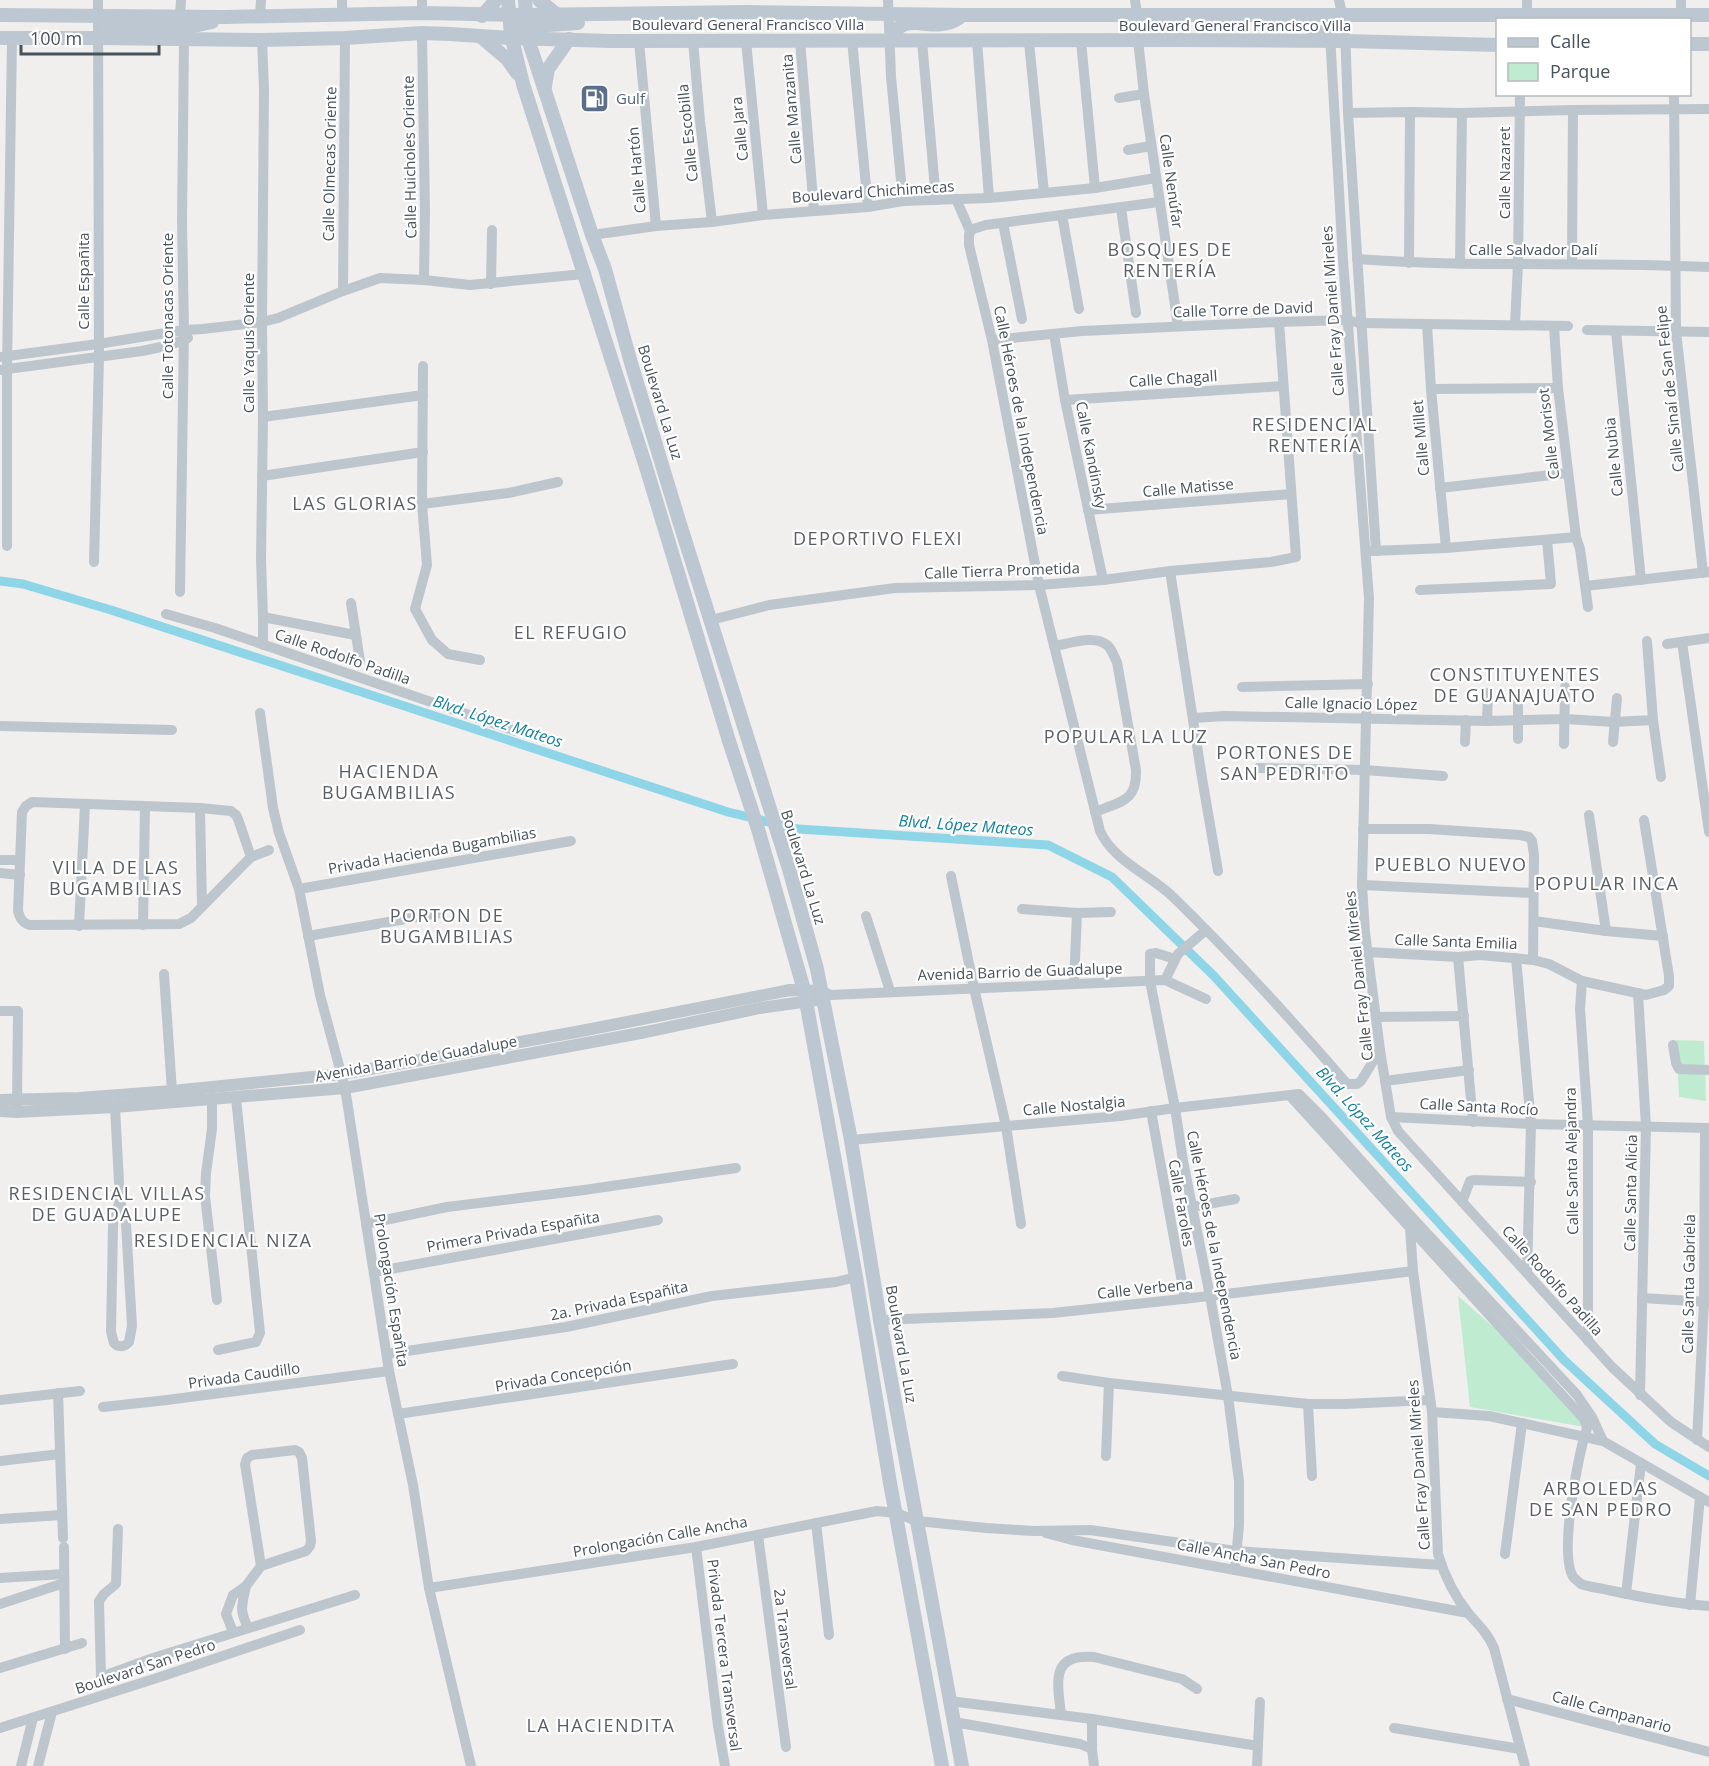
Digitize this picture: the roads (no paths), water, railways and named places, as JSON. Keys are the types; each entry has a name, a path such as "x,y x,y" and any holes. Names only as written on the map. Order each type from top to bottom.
{"main road":[{"path":"482,16 496,0"},
{"name":"Boulevard La Luz","path":"525,0 526,27 592,235 605,269 635,374 779,835 825,995 880,1320 962,1766"},
{"path":"540,0 556,14"},
{"name":"Boulevard General Francisco Villa","path":"0,15 260,17 342,15 422,7 482,16 508,7 526,27 569,39 611,41 1224,41 1330,37 1345,41 1496,45"},
{"path":"508,7 511,34 523,84 646,467 729,741 772,872 805,996 942,1766"},
{"name":"Boulevard General Francisco Villa","path":"6,38 262,40 422,33 480,36 511,34 556,14 745,12 889,7 963,15 1136,7 1339,9 1527,16 1709,15"},
{"path":"1330,37 1338,27 1339,9"},
{"path":"511,34 518,25 526,27 585,22 615,13"},
{"path":"890,40 898,28 906,24 942,25 952,23 963,15"},
{"path":"99,38 107,28 115,25 194,26 225,17"},
{"path":"450,34 470,30 511,34"},
{"path":"480,36 507,59 523,84"},
{"path":"545,88 548,69 569,39"},
{"path":"1691,44 1709,44"},
{"path":"772,872 780,873 789,869"}],"street":[{"name":"Calle Españita","path":"94,562 99,357 98,0"},
{"path":"180,16 181,0"},
{"path":"260,17 261,0"},
{"path":"342,0 342,15"},
{"path":"1527,0 1527,16"},
{"path":"1681,0 1681,15"},
{"path":"889,7 891,77 903,201"},
{"name":"Calle Fray Daniel Mireles","path":"1339,9 1345,28 1347,113 1357,259 1371,551 1363,829 1363,915 1391,1117"},
{"name":"Calle Huicholes Oriente","path":"422,33 424,280"},
{"name":"Calle Fray Daniel Mireles","path":"1330,37 1347,320 1371,551"},
{"path":"6,38 4,370 7,546"},
{"name":"Calle Olmecas Oriente","path":"343,291 345,38"},
{"name":"Calle Totonacas Oriente","path":"180,592 184,335 182,221 184,40"},
{"name":"Calle Yaquis Oriente","path":"262,40 264,90 262,645"},
{"name":"Calle Manzanita","path":"800,40 814,211"},
{"path":"852,40 868,207"},
{"name":"Calle Nenúfar","path":"1138,40 1151,146 1178,326"},
{"name":"Calle Hartón","path":"639,41 656,226"},
{"name":"Calle Escobilla","path":"693,41 712,222"},
{"name":"Calle Jara","path":"746,41 763,215"},
{"path":"922,41 936,200"},
{"path":"1081,41 1095,188"},
{"path":"977,42 989,198"},
{"path":"1029,42 1044,193"},
{"path":"1119,98 1144,94"},
{"name":"Calle Nazaret","path":"1515,324 1520,96"},
{"name":"Calle Sinaí de San Felipe","path":"1674,96 1676,331 1706,572"},
{"path":"1347,113 1709,109"},
{"path":"1572,110 1572,263"},
{"path":"1409,263 1410,112"},
{"path":"1460,263 1462,113"},
{"path":"1128,150 1151,146"},
{"name":"Boulevard Chichimecas","path":"592,235 763,215 868,207 903,201 989,198 1095,188 1156,178"},
{"path":"956,199 970,231 1003,223 1159,202"},
{"path":"1121,208 1136,313"},
{"path":"1062,216 1079,309"},
{"path":"1003,223 1022,319"},
{"path":"491,284 492,230"},
{"name":"Calle Héroes de la Independencia","path":"970,231 969,245 992,340 1039,585 1095,812"},
{"name":"Calle Salvador Dalí","path":"1357,259 1409,263 1572,263 1709,267"},
{"path":"4,370 159,348 202,329 262,321 288,314 380,278 470,285 584,274"},
{"name":"Calle Torre de David","path":"992,340 1082,331 1347,320 1360,323 1568,326"},
{"path":"1279,322 1291,494"},
{"name":"Calle Millet","path":"1427,324 1446,548"},
{"name":"Calle Morisot","path":"1554,327 1558,388 1576,537"},
{"path":"1587,330 1709,332"},
{"name":"Calle Nubia","path":"1616,331 1641,580"},
{"name":"Calle Kandinsky","path":"1054,334 1065,400 1103,580"},
{"path":"4,356 184,335"},
{"path":"423,366 422,504 427,565 416,609 432,640 448,654 480,660"},
{"name":"Calle Chagall","path":"1065,400 1283,386"},
{"path":"1431,389 1558,388"},
{"path":"263,417 423,395"},
{"path":"262,476 423,452"},
{"path":"1440,488 1568,473"},
{"path":"422,504 508,493 558,482"},
{"name":"Calle Tierra Prometida","path":"711,620 769,605 895,588 1039,585 1249,565 1296,557 1291,494"},
{"name":"Calle Matisse","path":"1088,510 1291,494"},
{"path":"1371,551 1446,548 1576,537 1580,549 1588,608"},
{"path":"1420,590 1551,584 1546,540"},
{"path":"1170,571 1218,871"},
{"path":"1586,586 1706,572"},
{"path":"351,603 360,661"},
{"name":"Calle Rodolfo Padilla","path":"166,614 215,628 516,731"},
{"path":"263,617 355,635"},
{"path":"1667,644 1709,638"},
{"path":"1054,646 1090,640 1099,641 1106,644 1117,662 1136,770 1136,783 1129,797 1095,812 1104,841 1113,851 1168,893 1204,933 1289,1016 1347,1084 1357,1084 1361,1081 1380,1050"},
{"path":"1647,641 1653,720 1661,777"},
{"path":"1682,642 1709,832"},
{"path":"1242,687 1368,684"},
{"path":"1564,744 1565,687"},
{"path":"1487,721 1488,693"},
{"path":"1518,698 1518,739"},
{"path":"1613,742 1617,699"},
{"name":"Prolongación Españita","path":"260,713 276,821 299,889 320,995 345,1088 389,1371 413,1485 429,1588 471,1766"},
{"name":"Calle Ignacio López","path":"1193,718 1247,716 1487,721 1653,720"},
{"path":"1465,742 1466,720"},
{"path":"0,726 171,730"},
{"path":"1258,768 1365,770 1443,776"},
{"path":"251,857 236,815 231,811 37,802 26,806 22,812 18,910 21,920 30,925 170,925 186,921 251,857 269,850"},
{"path":"79,926 85,805"},
{"path":"143,925 145,807"},
{"path":"200,808 202,906"},
{"path":"1589,815 1606,931"},
{"path":"1534,921 1663,936 1644,820"},
{"path":"1363,829 1429,829 1529,837 1532,841 1534,855 1533,960"},
{"name":"Privada Hacienda Bugambilias","path":"299,889 571,841"},
{"path":"0,860 20,860"},
{"path":"0,873 20,875"},
{"path":"951,876 1006,1126 1021,1224"},
{"path":"1362,885 1533,894"},
{"path":"1022,909 1077,913 1111,912"},
{"path":"308,936 440,913"},
{"path":"1074,984 1077,913"},
{"path":"866,916 890,991"},
{"path":"1165,980 1177,956 1204,933"},
{"name":"Calle Santa Emilia","path":"1368,952 1458,957 1480,955 1533,960 1549,964 1582,981 1646,994 1664,990 1669,986 1663,936"},
{"name":"Calle Héroes de la Independencia","path":"1177,956 1150,954 1150,981 1228,1396 1239,1481 1239,1525 1235,1570"},
{"path":"1458,957 1473,1122"},
{"path":"1516,958 1531,1124 1527,1274"},
{"path":"164,974 172,1091"},
{"name":"Avenida Barrio de Guadalupe","path":"79,1104 115,1107 345,1088 646,1032 805,996 1165,980 1206,999"},
{"name":"Calle Santa Alejandra","path":"1582,981 1580,1009 1588,1125 1588,1341"},
{"name":"Avenida Barrio de Guadalupe","path":"0,1112 17,1107 79,1104 172,1091 342,1074 576,1032 790,990 805,996"},
{"name":"Calle Santa Alicia","path":"1638,993 1646,1126 1640,1395"},
{"path":"0,1011 18,1011 17,1107"},
{"path":"1376,1017 1464,1016"},
{"path":"1673,1044 1679,1069 1709,1070"},
{"path":"1385,1081 1469,1070"},
{"path":"1294,1095 1356,1154 1577,1395 1592,1417 1602,1442"},
{"path":"1294,1095 1411,1229 1584,1419 1587,1428 1574,1486 1569,1544 1570,1569 1574,1577 1581,1584 1626,1594 1709,1606"},
{"name":"Calle Nostalgia","path":"851,1140 1120,1116 1294,1095"},
{"path":"218,1350 256,1342 260,1333 236,1098"},
{"name":"Avenida Barrio de Guadalupe","path":"0,1100 17,1107"},
{"path":"212,1100 212,1129 205,1196 217,1300"},
{"path":"115,1107 120,1201 126,1224 132,1326 129,1342 127,1345 119,1346 114,1343 111,1332 113,1226 120,1201"},
{"name":"Calle Faroles","path":"1151,1111 1185,1299"},
{"name":"Calle Rodolfo Padilla","path":"1391,1117 1398,1131 1612,1367 1671,1422 1709,1447"},
{"name":"Calle Santa Rocío","path":"1391,1117 1473,1122 1707,1128"},
{"name":"Calle Santa Gabriela","path":"1697,1440 1706,1302 1707,1128"},
{"path":"366,1224 447,1207 736,1168"},
{"path":"1462,1202 1470,1181 1531,1182"},
{"path":"1192,1207 1235,1199"},
{"name":"Calle Fray Daniel Mireles","path":"1410,1215 1413,1271 1432,1412 1438,1554 1458,1599 1491,1641 1525,1766"},
{"name":"Primera Privada Españita","path":"374,1272 658,1220"},
{"name":"Calle Verbena","path":"880,1320 1053,1313 1413,1271"},
{"name":"2a. Privada Españita","path":"387,1354 566,1327 712,1296 836,1282 856,1277"},
{"path":"1642,1298 1706,1302"},
{"name":"Privada Concepción","path":"398,1414 734,1364"},
{"name":"Privada Caudillo","path":"103,1407 389,1371"},
{"path":"1062,1376 1308,1404 1430,1400"},
{"path":"1106,1456 1109,1383"},
{"path":"0,1400 80,1391"},
{"path":"58,1394 64,1543 65,1649"},
{"path":"1308,1404 1312,1476"},
{"path":"1432,1412 1489,1416 1602,1442 1705,1499 1690,1605"},
{"path":"1505,1554 1522,1423"},
{"path":"233,1632 226,1614 233,1595 246,1586 261,1566 306,1551 310,1546 302,1458 299,1452 294,1450 252,1455 247,1458 245,1464 261,1566"},
{"path":"0,1461 60,1454"},
{"path":"1626,1594 1641,1463"},
{"name":"Prolongación Calle Ancha","path":"429,1588 696,1547 877,1511 896,1513"},
{"name":"Calle Ancha San Pedro","path":"896,1513 917,1521 1034,1531 1090,1530 1236,1551 1441,1565"},
{"path":"0,1519 63,1515"},
{"path":"816,1523 829,1635"},
{"name":"Boulevard San Pedro","path":"118,1529 116,1584 99,1601 101,1677 233,1632 355,1595"},
{"name":"Calle Ancha San Pedro","path":"1034,1531 1468,1613"},
{"name":"2a Transversal","path":"758,1535 786,1747"},
{"name":"Privada Tercera Transversal","path":"696,1547 725,1766"},
{"path":"0,1578 64,1579"},
{"path":"0,1604 64,1579"},
{"path":"246,1586 241,1606 242,1617 248,1628"},
{"name":"Boulevard San Pedro","path":"0,1728 300,1630"},
{"path":"216,1638 220,1656"},
{"path":"0,1668 82,1643"},
{"path":"1061,1715 1058,1677 1060,1669 1074,1658 1082,1656 1182,1679 1197,1689"},
{"name":"Calle Campanario","path":"1508,1700 1709,1752"},
{"path":"950,1701 1092,1719 1258,1746"},
{"path":"1257,1766 1260,1702"},
{"path":"38,1766 52,1712"},
{"path":"21,1766 33,1718"},
{"path":"1092,1719 1094,1766"},
{"path":"954,1722 1080,1744 1092,1749"},
{"path":"1394,1728 1520,1749"}],"waterway":[{"name":"Blvd. López Mateos","path":"0,581 23,584 111,610 728,812 798,829 1048,845 1112,877 1214,976 1564,1360 1655,1444 1709,1476"}],"place":[{"name":"Gulf","path":"595,98"}],"district":[{"name":"BOSQUES DE RENTERÍA","path":"1170,259"},
{"name":"RESIDENCIAL RENTERÍA","path":"1315,434"},
{"name":"LAS GLORIAS","path":"355,503"},
{"name":"DEPORTIVO FLEXI","path":"878,538"},
{"name":"EL REFUGIO","path":"571,632"},
{"name":"CONSTITUYENTES DE GUANAJUATO","path":"1515,684"},
{"name":"POPULAR LA LUZ","path":"1126,736"},
{"name":"PORTONES DE SAN PEDRITO","path":"1285,762"},
{"name":"HACIENDA BUGAMBILIAS","path":"389,781"},
{"name":"PUEBLO NUEVO","path":"1451,864"},
{"name":"VILLA DE LAS BUGAMBILIAS","path":"116,877"},
{"name":"POPULAR INCA","path":"1607,883"},
{"name":"PORTON DE BUGAMBILIAS","path":"447,925"},
{"name":"RESIDENCIAL VILLAS DE GUADALUPE","path":"107,1203"},
{"name":"RESIDENCIAL NIZA","path":"223,1240"},
{"name":"ARBOLEDAS DE SAN PEDRO","path":"1601,1498"},
{"name":"LA HACIENDITA","path":"601,1725"}]}
